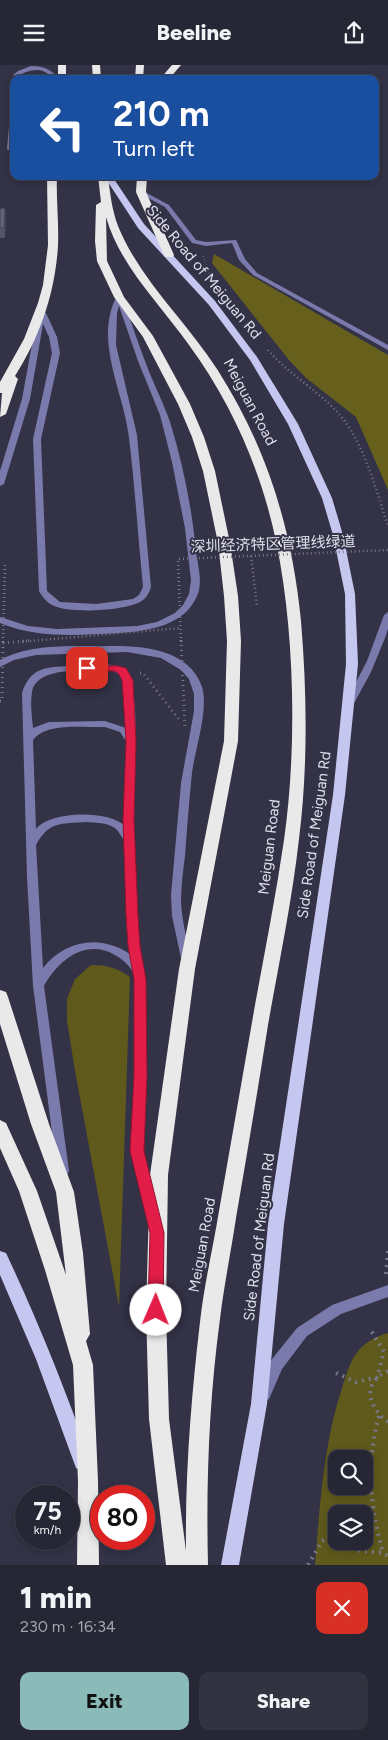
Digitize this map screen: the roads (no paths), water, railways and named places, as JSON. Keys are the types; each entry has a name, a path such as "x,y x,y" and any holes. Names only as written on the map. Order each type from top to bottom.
{"highway":[{"path":"168,75 177,65"},
{"path":"0,390 30,342 42,313 48,287 53,246 52,180"},
{"path":"105,180 100,241 102,261 119,297 148,336 184,404 198,437 218,507 231,596 234,681 231,741 187,969 159,1175 156,1310 159,1419 177,1565"},
{"name":"Meiguan Road","path":"105,180 110,222 119,242 132,263 194,343 250,438 263,472 277,519 291,584 298,650 297,781 292,838 210,1318 202,1400 196,1501 197,1565"},
{"path":"142,180 142,192 169,255"},
{"path":"0,414 17,365"},
{"path":"0,997 40,1124 65,1192 74,1253 83,1365 88,1481 88,1565"},
{"path":"0,1129 28,1191 55,1270 83,1365"}],"main road":[{"name":"Side Road of Meiguan Rd","path":"106,180 115,189 141,226 212,303 254,359 293,424 326,498 338,535 350,594 352,645 339,795 276,1224 259,1404 230,1565"},
{"path":"0,1258 41,1347 65,1409 88,1481"}],"street":[{"path":"18,75 25,68 34,67 49,71 52,75"},
{"path":"142,192 167,206 194,242 206,244 234,241 242,261 255,274 388,348"},
{"path":"42,313 53,337 56,353 54,372 37,439 43,591 49,600 59,605 74,607 126,604 137,601 144,595 147,587 133,435 112,345 113,313 119,297"},
{"path":"0,620 22,629 38,631 119,630 146,627 172,619 183,612 196,588 191,539 168,429 119,297"},
{"path":"0,484 26,399 42,313"},
{"path":"348,705 364,679 378,647 388,615"},
{"path":"0,664 19,655 33,653 120,649 144,650 169,658 182,666 193,678 198,691 200,705 186,772 176,903 187,969"},
{"path":"65,1192 55,1095 39,986 34,914 27,693 29,685 34,678 49,670 106,667 115,668 126,675 130,705 130,846 134,946 139,971 140,1076 137,1151 157,1233"},
{"path":"28,740 35,731 49,725 105,724 124,730 131,742"},
{"path":"32,845 41,828 47,823 56,821 103,820 119,825 126,831 130,846"},
{"path":"39,986 44,973 54,960 67,951 84,946 101,946 118,951 131,960 139,971"},
{"path":"259,1404 277,1363 302,1332 337,1309 388,1291"}]}
